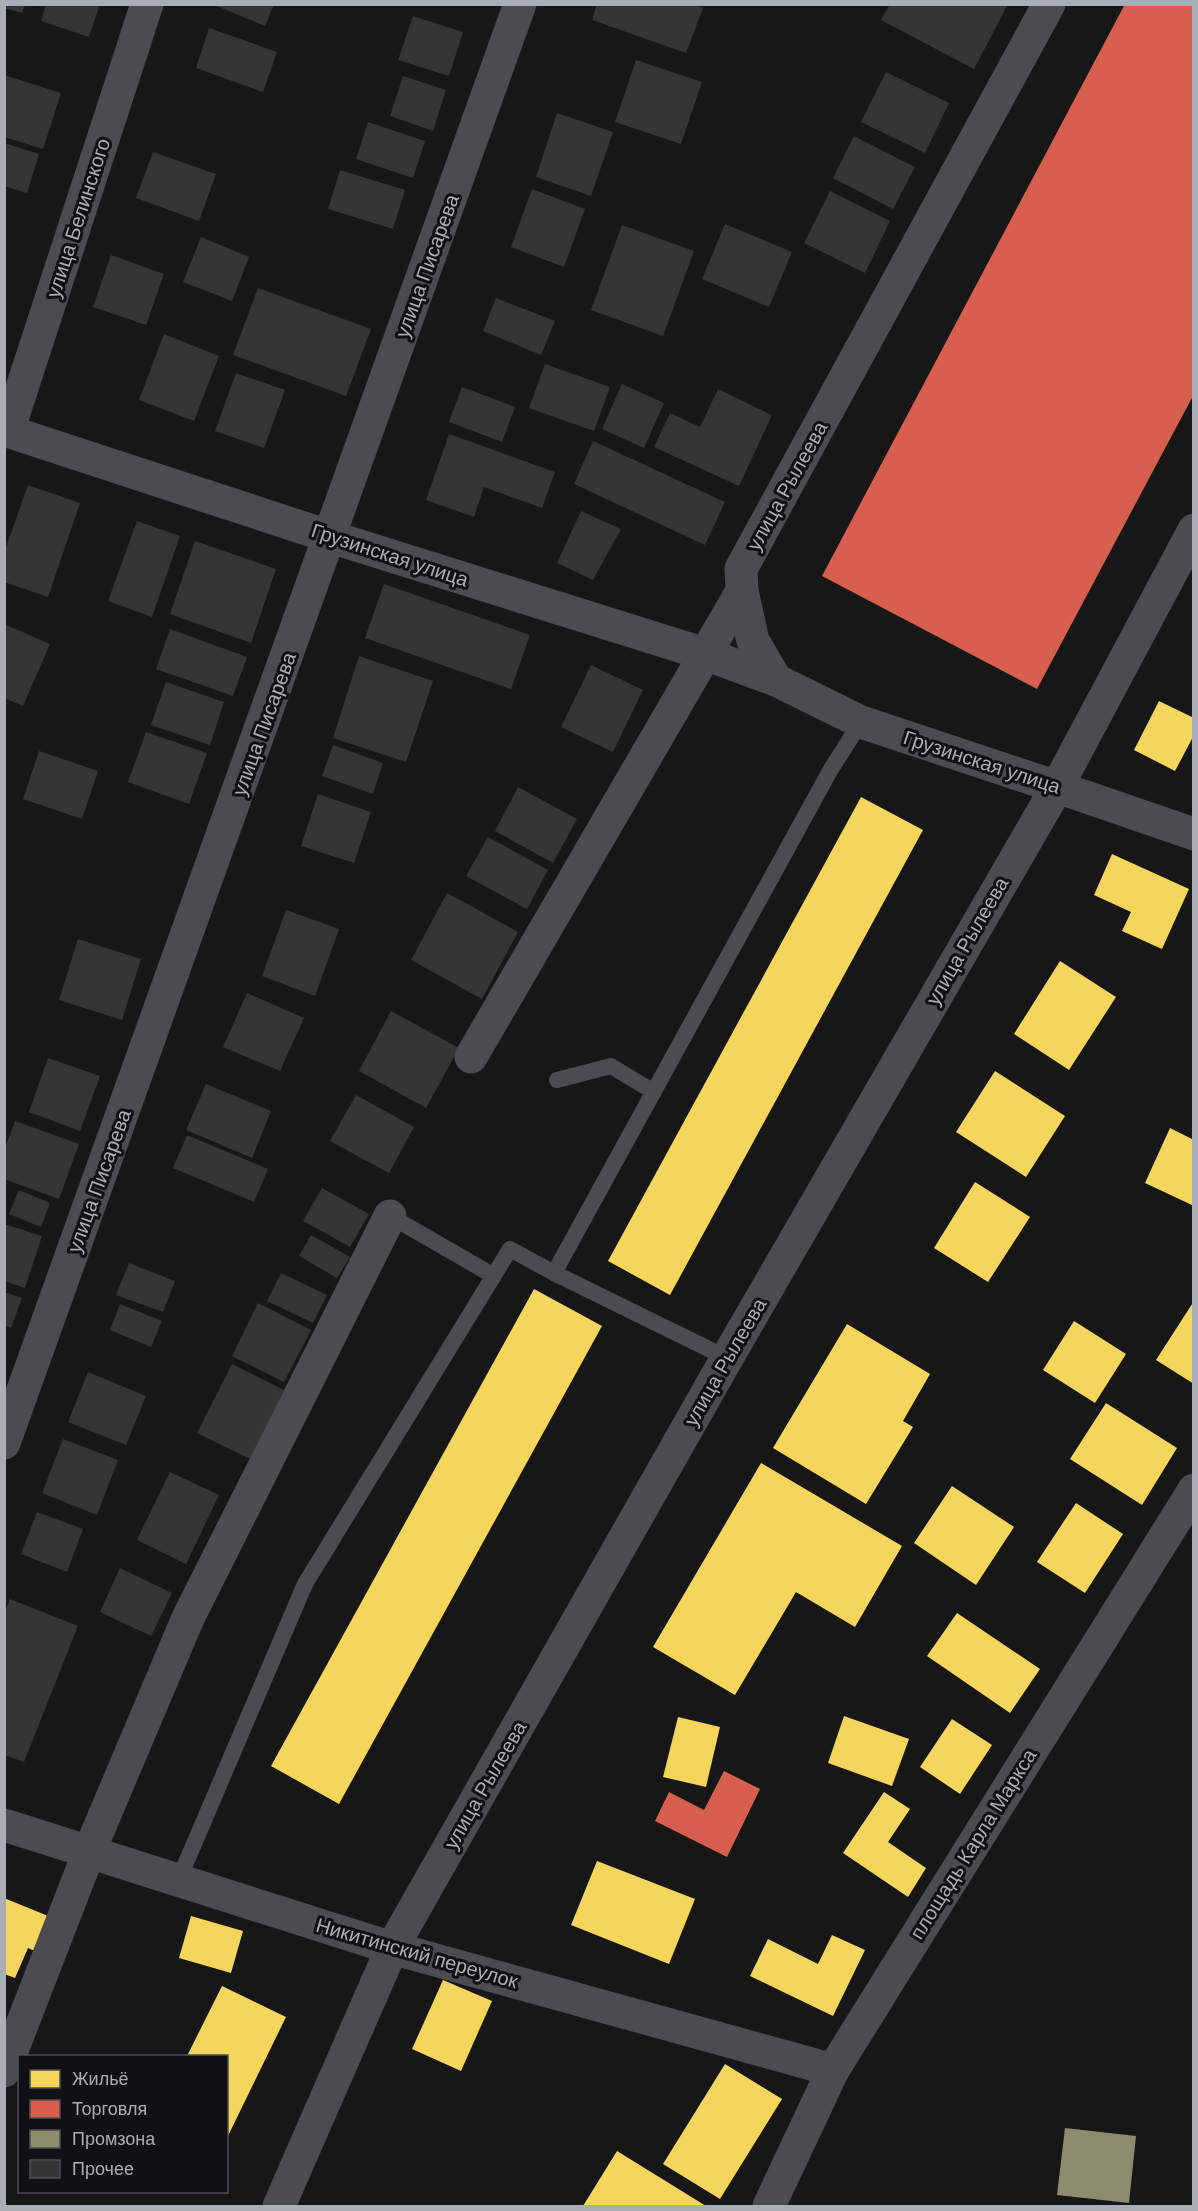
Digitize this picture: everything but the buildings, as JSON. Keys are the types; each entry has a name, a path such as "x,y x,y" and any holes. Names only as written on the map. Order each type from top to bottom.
{"street":[{"name":"улица Белинского","path":"6,431 147,4"},
{"name":"улица Писарева","path":"4,1443 331,537 520,4"},
{"name":"улица Рылеева","path":"471,1057 742,591 741,569 1049,4"},
{"name":"Грузинская улица","path":"6,431 331,537 705,654 776,680 861,722 1057,786 1194,834"},
{"name":"улица Рылеева","path":"279,2206 392,1948 727,1358 1057,786 1194,530"},
{"path":"742,591 753,640 776,680"},
{"path":"4,2071 89,1852 188,1618 390,1216"},
{"name":"площадь Карла Маркса","path":"769,2206 833,2070 1194,1490"},
{"name":"Никитинский переулок","path":"4,1826 392,1948 833,2070"}],"lane":[{"path":"554,1273 831,769 861,722"},
{"path":"557,1080 611,1066 654,1092"},
{"path":"390,1216 494,1276"},
{"path":"178,1879 305,1584 510,1249 727,1358"}]}
